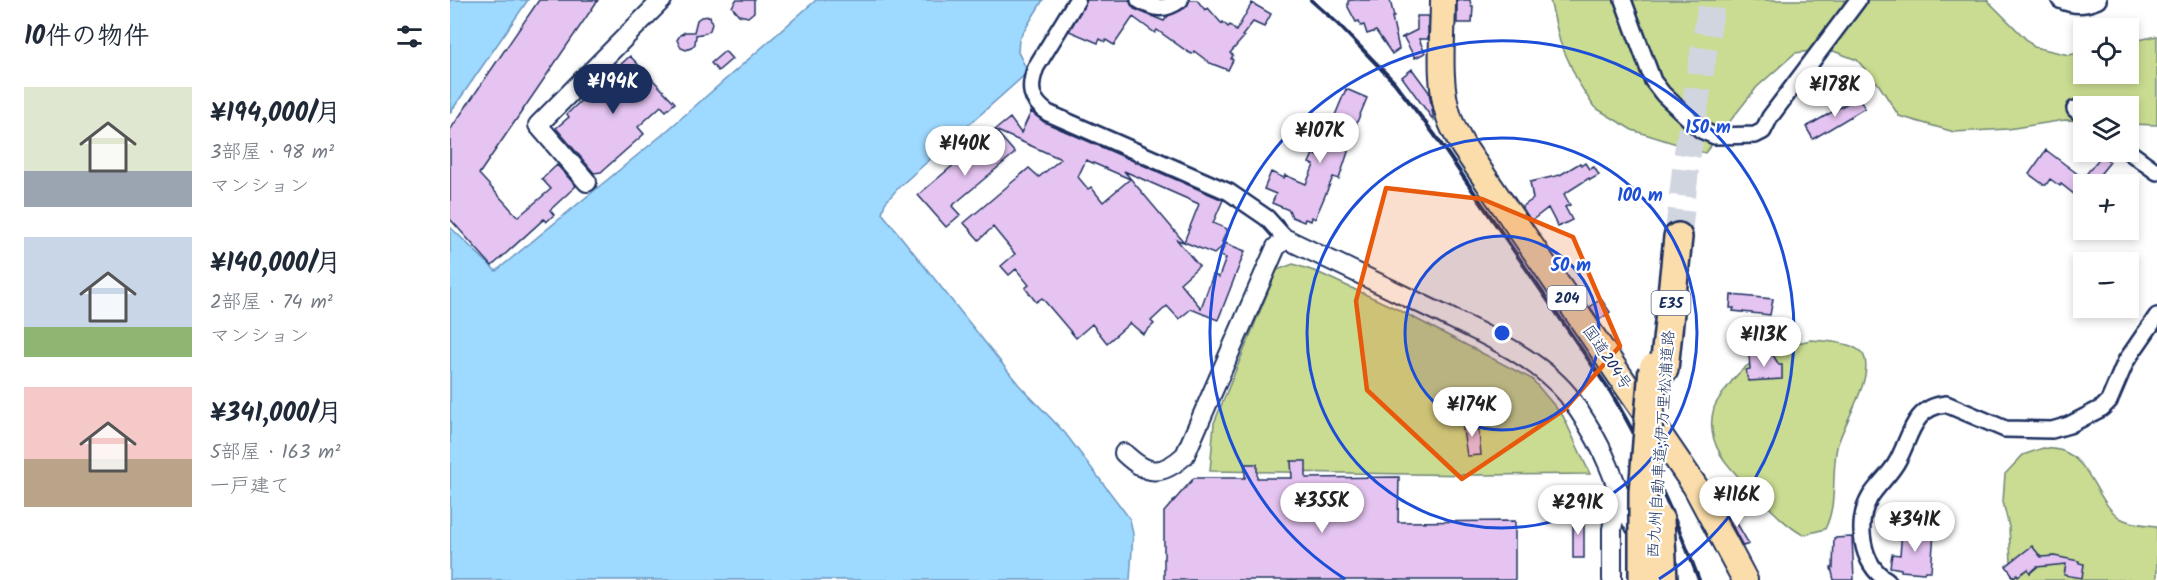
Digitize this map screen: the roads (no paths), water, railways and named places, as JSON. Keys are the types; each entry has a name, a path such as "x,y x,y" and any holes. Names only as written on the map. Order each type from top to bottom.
{"highway":[{"name":"国道204号","path":"1443,0 1444,99 1449,118 1463,146 1689,476 1744,580"},
{"name":"西九州自動車道;伊万里松浦道路","path":"1642,580 1643,492 1671,236"},
{"name":"西九州自動車道;伊万里松浦道路","path":"1650,580 1658,369"},
{"path":"1658,369 1659,497 1663,580"}],"street":[{"path":"586,182 538,125 662,0"},
{"path":"1077,0 1036,67 1032,78 1032,92 1037,104 1048,113 1229,192 1267,218 1286,238 1500,343 1537,367 1566,393 1588,424 1607,461 1637,531 1672,569 1675,580"},
{"path":"1139,0 1156,8 1170,8 1180,0"},
{"path":"1623,0 1653,81 1663,94 1701,130 1715,136 1755,135 1764,131 1770,117 1858,0"},
{"path":"2060,0 2077,6 2098,0"},
{"path":"2139,159 2157,172"},
{"path":"1124,453 1137,466 1158,472 1172,466 1185,455 1276,247 1286,238"},
{"path":"1887,580 1880,576 1867,559 1862,523 1864,508 1871,495 1898,460 1917,419 1925,410 1946,404 2005,429 2052,430 2069,425 2102,408 2109,401 2126,361 2157,316"},
{"path":"1612,580 1612,530 1619,493"}],"water":[{"path":"450,0 528,0 450,113"},
{"path":"816,0 1043,0 1019,39 1018,52 1028,72 899,187 885,203 882,213 1019,385 1065,433 1130,519 1133,534 1130,580 450,580 450,227 496,271 662,135"}],"tunnel":[{"path":"1678,237 1687,156 1712,0"}],"railway":[{"path":"1311,0 1338,24 1394,82 1434,134 1610,391 1659,483 1699,580"}]}
